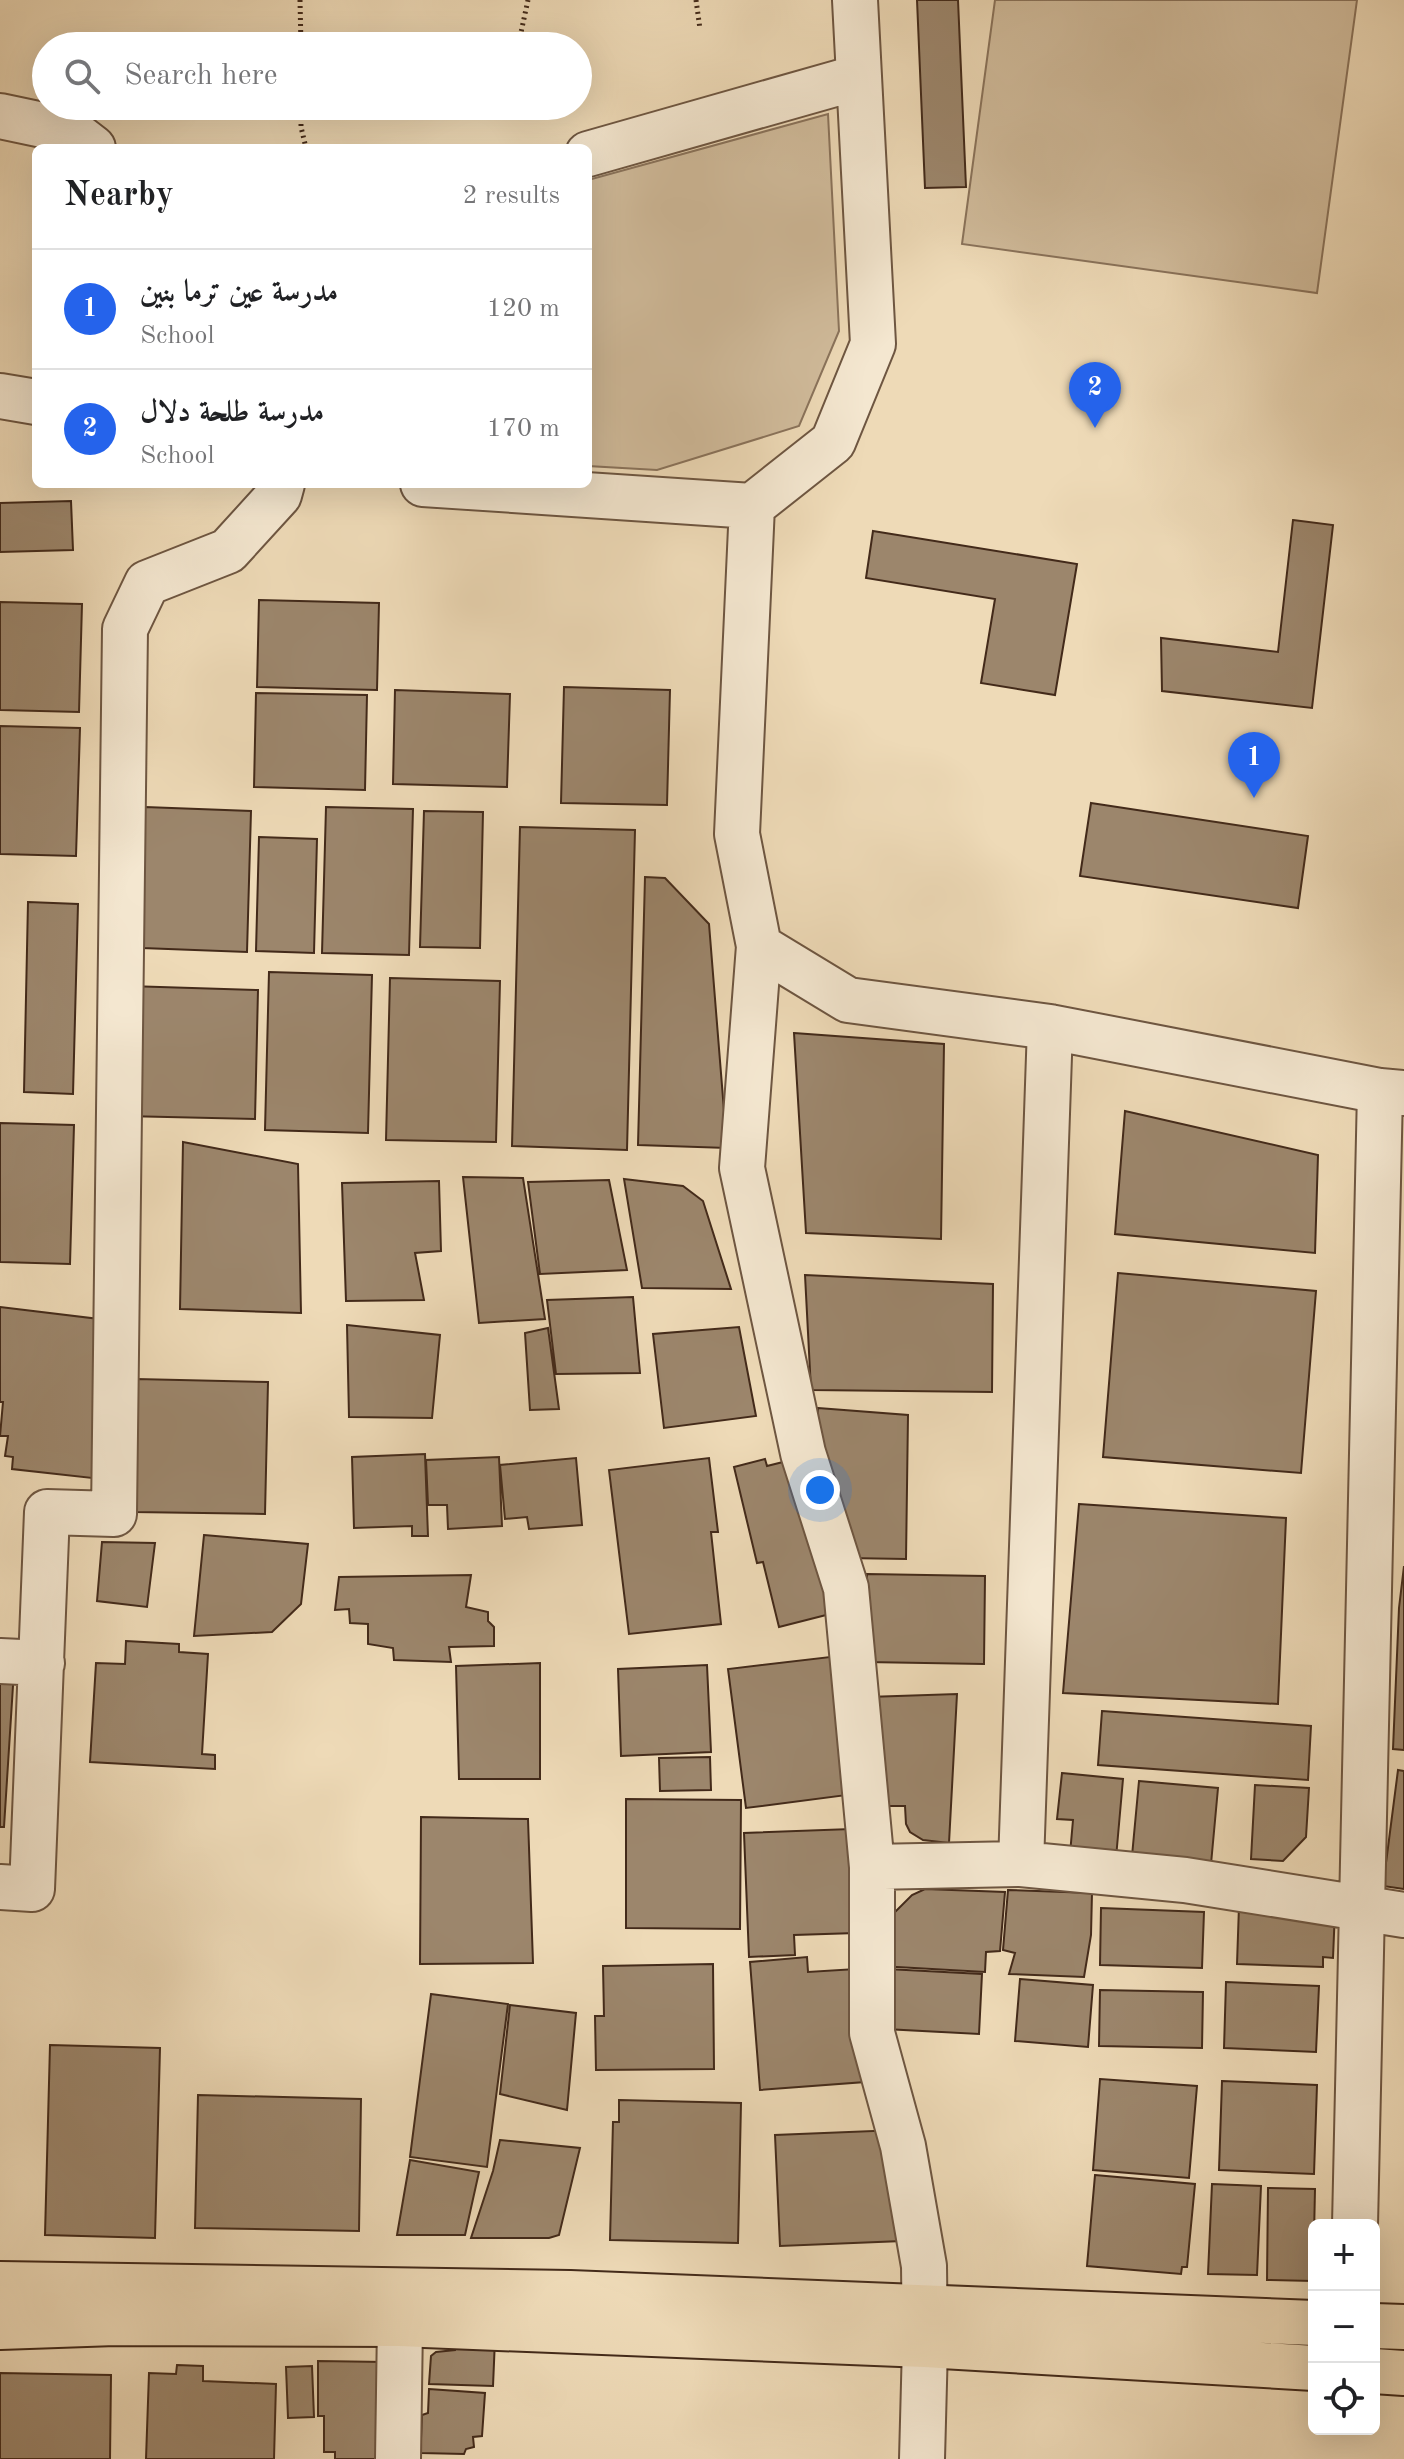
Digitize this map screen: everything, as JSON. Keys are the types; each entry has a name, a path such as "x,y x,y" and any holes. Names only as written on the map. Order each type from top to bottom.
{"main road":[{"path":"0,2284 555,2292 925,2325 1308,2367"},
{"path":"0,2327 115,2323 1308,2323"},
{"path":"1380,2326 1404,2327"},
{"path":"1380,2371 1404,2373"}],"street":[{"path":"483,488 752,506 833,442 873,344 855,0"},
{"path":"592,153 859,77"},
{"path":"0,116 71,131 88,144"},
{"path":"0,396 32,401"},
{"path":"0,1887 32,1889 21,1662 47,1512 114,1514 125,629 147,583 228,551 279,495 281,488"},
{"path":"752,506 737,834 759,946 742,1168 803,1453 846,1588 872,1867 872,2033 903,2146 924,2266 922,2459"},
{"path":"759,946 848,1000 1050,1027 1392,1092 1384,1912 1356,2219"},
{"path":"1021,1864 1050,1027"},
{"path":"872,1867 1021,1864 1185,1880 1384,1912"},
{"path":"398,2459 400,2324"}],"path":[{"path":"300,0 301,32"},
{"path":"521,32 528,0"},
{"path":"696,0 700,29"},
{"path":"301,120 305,144"}],"shaded area":[{"path":"995,0 1357,0 1317,293 962,244"},
{"path":"828,114 839,331 799,426 657,470 592,466 592,179"}],"building":[{"path":"917,0 958,0 966,187 925,188"},
{"path":"71,501 73,550 0,552 0,503"},
{"path":"1293,520 1333,525 1312,708 1162,691 1161,638 1278,652"},
{"path":"873,531 1077,564 1055,695 981,683 995,599 866,578"},
{"path":"259,600 379,603 377,690 257,687"},
{"path":"0,602 82,604 79,712 0,710"},
{"path":"564,687 670,690 667,805 561,803"},
{"path":"395,690 510,694 507,787 393,784"},
{"path":"256,693 367,695 365,790 254,787"},
{"path":"0,726 80,728 76,856 0,854"},
{"path":"1091,803 1308,836 1298,908 1080,876"},
{"path":"145,807 251,811 247,952 142,948"},
{"path":"326,807 413,809 409,955 322,953"},
{"path":"424,811 483,812 480,948 420,947"},
{"path":"520,827 635,830 627,1150 512,1146"},
{"path":"259,837 317,839 314,953 256,951"},
{"path":"645,877 665,878 709,924 727,1148 638,1145"},
{"path":"28,902 78,904 73,1094 24,1092"},
{"path":"269,972 372,975 368,1133 265,1130"},
{"path":"390,978 500,981 496,1142 386,1140"},
{"path":"128,986 258,990 255,1119 124,1116"},
{"path":"794,1033 944,1044 941,1239 806,1233"},
{"path":"1125,1111 1318,1155 1315,1253 1115,1234"},
{"path":"0,1123 74,1125 70,1264 0,1262"},
{"path":"183,1142 298,1164 301,1313 180,1309"},
{"path":"463,1177 523,1178 545,1319 479,1323"},
{"path":"624,1179 683,1186 703,1201 731,1289 642,1288"},
{"path":"609,1180 627,1270 540,1274 528,1182"},
{"path":"439,1181 441,1251 415,1253 424,1300 346,1301 342,1183"},
{"path":"1118,1273 1316,1291 1301,1473 1103,1457"},
{"path":"805,1275 993,1284 992,1392 811,1390"},
{"path":"633,1297 640,1373 556,1374 547,1300"},
{"path":"0,1307 107,1320 101,1479 12,1469 13,1457 5,1456 8,1436 0,1436 3,1402 0,1402"},
{"path":"347,1325 440,1335 432,1418 349,1417"},
{"path":"739,1327 756,1416 664,1428 653,1334"},
{"path":"548,1328 559,1409 530,1410 525,1333"},
{"path":"136,1379 268,1382 265,1514 133,1512"},
{"path":"818,1408 908,1415 906,1559 846,1558 815,1439"},
{"path":"425,1454 428,1536 412,1536 412,1526 354,1528 352,1457"},
{"path":"499,1457 502,1526 448,1529 447,1505 428,1505 426,1460"},
{"path":"576,1458 582,1525 529,1529 527,1517 505,1519 500,1465"},
{"path":"709,1458 718,1532 711,1532 721,1624 629,1634 609,1470"},
{"path":"765,1459 767,1466 791,1460 834,1613 779,1627 763,1562 757,1563 734,1467"},
{"path":"1079,1504 1286,1518 1278,1704 1063,1693"},
{"path":"204,1535 308,1544 301,1604 272,1632 194,1636"},
{"path":"102,1542 155,1543 147,1607 97,1601"},
{"path":"1404,1566 1404,1750 1393,1749 1399,1608"},
{"path":"867,1574 985,1576 984,1664 866,1662"},
{"path":"471,1575 466,1607 488,1612 488,1621 494,1627 494,1646 449,1647 451,1662 394,1660 393,1648 368,1644 368,1624 350,1623 349,1609 335,1610 339,1577"},
{"path":"126,1641 179,1644 179,1652 208,1654 202,1754 215,1755 215,1769 90,1762 96,1663 125,1664"},
{"path":"830,1657 847,1795 746,1808 728,1669"},
{"path":"540,1663 540,1779 459,1779 456,1666"},
{"path":"707,1665 711,1752 621,1756 618,1669"},
{"path":"0,1669 14,1670 4,1827 0,1827"},
{"path":"957,1694 949,1843 923,1840 910,1832 906,1824 905,1806 886,1806 868,1697"},
{"path":"1102,1711 1311,1726 1308,1780 1098,1765"},
{"path":"710,1757 711,1790 660,1791 659,1758"},
{"path":"1398,1770 1404,1771 1404,1889 1383,1886"},
{"path":"1062,1773 1123,1779 1116,1858 1070,1854 1073,1820 1057,1819"},
{"path":"1139,1781 1218,1788 1211,1864 1132,1856"},
{"path":"1255,1785 1309,1788 1306,1837 1283,1861 1251,1859"},
{"path":"626,1799 741,1800 740,1929 626,1928"},
{"path":"421,1817 528,1819 533,1963 420,1964"},
{"path":"851,1829 856,1933 794,1935 795,1955 749,1957 744,1833"},
{"path":"925,1889 1005,1892 1000,1951 986,1952 985,1972 879,1966 892,1915 912,1895"},
{"path":"1008,1890 1092,1893 1091,1935 1084,1977 1009,1974 1015,1953 1003,1950"},
{"path":"1239,1906 1335,1910 1333,1958 1323,1957 1323,1967 1237,1964"},
{"path":"1101,1908 1204,1912 1202,1968 1100,1965"},
{"path":"807,1957 808,1972 856,1969 865,2082 760,2090 750,1962"},
{"path":"713,1964 714,2069 596,2070 595,2016 604,2016 603,1966"},
{"path":"887,1969 982,1974 979,2034 885,2029"},
{"path":"1020,1979 1093,1985 1088,2047 1015,2041"},
{"path":"1226,1982 1319,1986 1316,2052 1224,2048"},
{"path":"1100,1990 1203,1992 1202,2048 1099,2046"},
{"path":"431,1994 508,2004 487,2167 410,2157"},
{"path":"510,2005 576,2013 567,2110 500,2094"},
{"path":"50,2045 160,2048 155,2238 45,2235"},
{"path":"1100,2079 1197,2086 1189,2178 1093,2170"},
{"path":"1222,2081 1317,2085 1314,2174 1219,2170"},
{"path":"198,2095 361,2099 359,2231 195,2228"},
{"path":"619,2100 741,2103 738,2243 610,2240 613,2122 619,2122"},
{"path":"898,2130 902,2241 780,2246 775,2135"},
{"path":"500,2140 580,2148 559,2235 549,2238 471,2238"},
{"path":"410,2160 479,2172 465,2235 397,2235"},
{"path":"1095,2175 1195,2184 1187,2267 1182,2267 1181,2274 1087,2266"},
{"path":"1212,2184 1261,2186 1257,2275 1208,2274"},
{"path":"1268,2188 1315,2189 1314,2219 1308,2219 1308,2281 1267,2280"},
{"path":"458,2334 495,2339 493,2386 429,2384 431,2356 436,2352 455,2350"},
{"path":"318,2361 385,2362 381,2459 335,2459 335,2452 324,2452 324,2416 318,2416"},
{"path":"177,2365 203,2366 203,2381 276,2384 274,2459 146,2459 149,2373 176,2374"},
{"path":"312,2366 314,2417 288,2418 286,2367"},
{"path":"0,2373 111,2375 110,2459 0,2459"},
{"path":"429,2389 485,2393 482,2436 473,2437 474,2447 466,2449 464,2454 421,2453 421,2442 416,2442 416,2439 421,2439 422,2415 428,2413"}],"place":[{"name":"مدرسة طلحة دلال","path":"1095,428"},
{"name":"مدرسة عين ترما بنين","path":"1254,798"}]}
